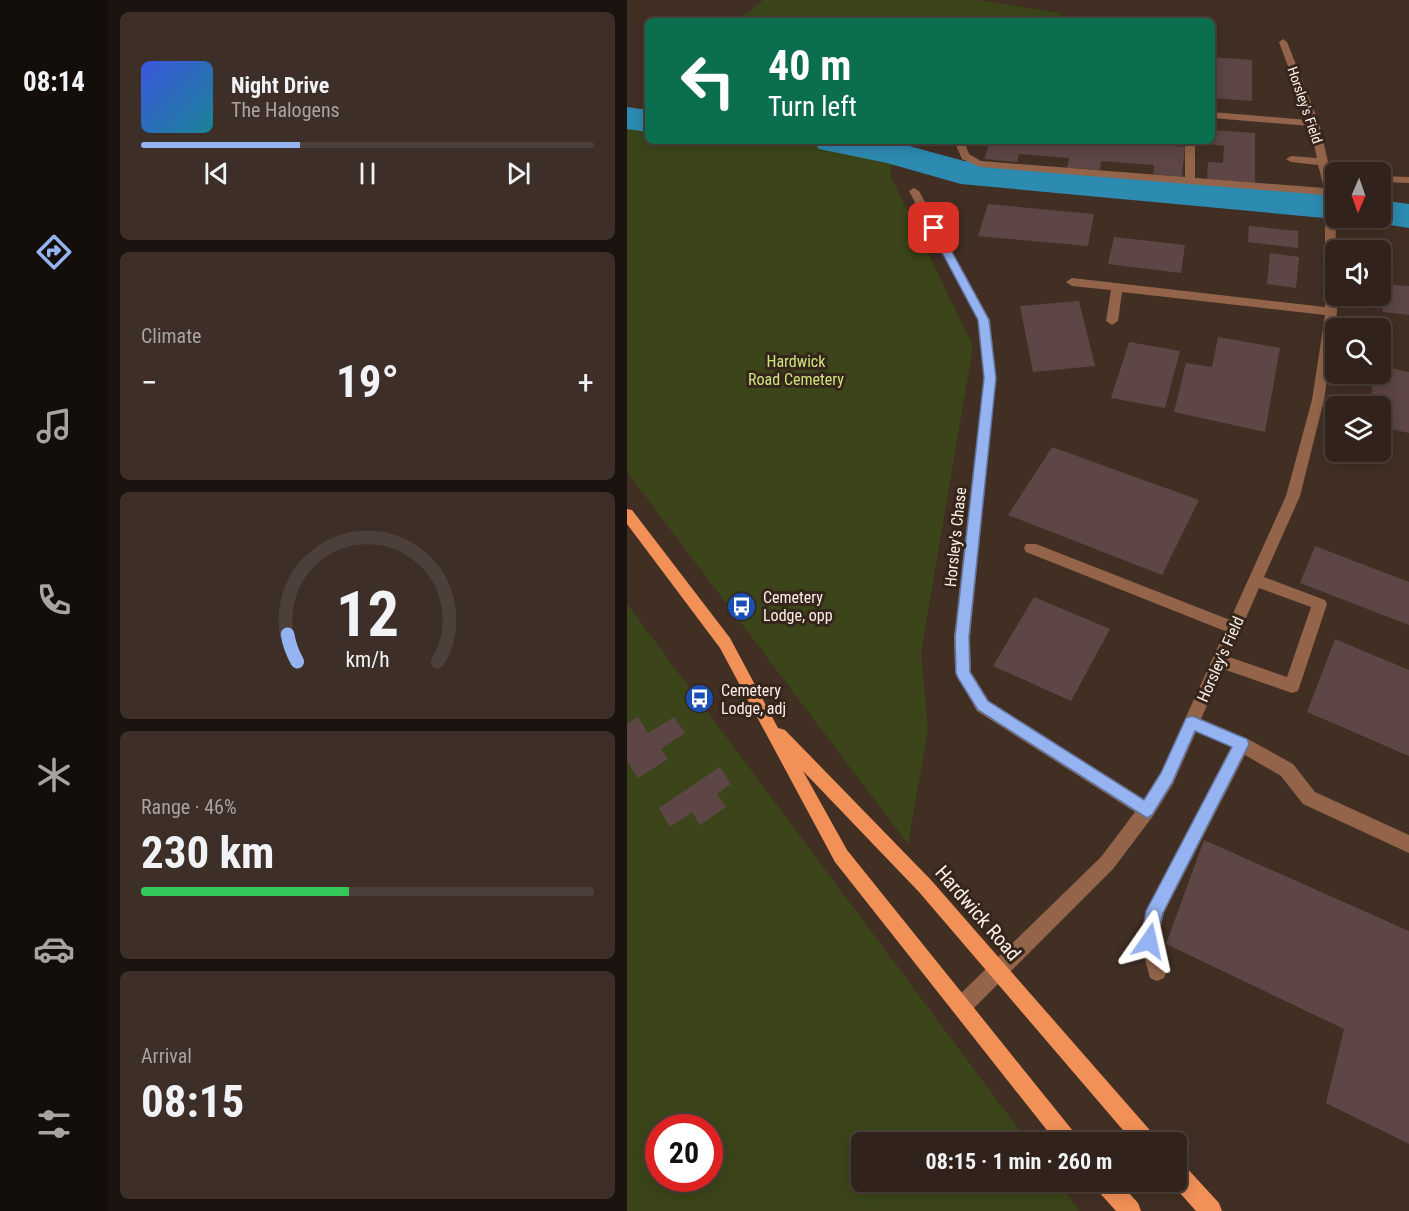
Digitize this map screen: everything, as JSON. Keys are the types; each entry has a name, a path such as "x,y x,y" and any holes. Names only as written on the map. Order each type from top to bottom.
{"main road":[{"name":"Hardwick Road","path":"627,514 726,643 765,720 841,856 1061,1132"},
{"name":"Hardwick Road","path":"765,720 925,886 1138,1132"},
{"path":"1187,1185 1211,1211"},
{"path":"1114,1192 1130,1211"}],"street":[{"name":"Horsley's Field","path":"1283,42 1314,123 1324,162"},
{"path":"1215,115 1314,123"},
{"path":"960,144 966,160 980,164 1325,194"},
{"path":"1190,144 1190,181"},
{"path":"1291,159 1324,162"},
{"path":"1391,179 1409,180"},
{"name":"Horsley's Chase","path":"914,191 984,320 990,378 962,637 963,673 983,706 1147,810"},
{"name":"Horsley's Field","path":"962,1006 1107,863 1147,810 1167,778 1293,496 1318,400 1331,312 1332,228"},
{"path":"1071,282 1331,312"},
{"path":"1112,321 1117,288"},
{"path":"1031,548 1234,628"},
{"path":"1219,661 1292,686 1320,604 1255,580"},
{"path":"1192,723 1242,744 1287,770 1309,798 1409,844"},
{"path":"1157,971 1149,941 1155,911 1242,744"}],"green space":[{"path":"763,0 978,0 1061,13 1058,18 741,18"},
{"name":"Hardwick Road Cemetery","path":"645,105 645,144 896,144 890,175 973,346 921,653 928,730 908,844 627,472 627,115"},
{"path":"627,604 1021,1132 851,1132 851,1192 1066,1192 1080,1211 627,1211"}],"building":[{"path":"1215,57 1252,60 1252,101 1215,98"},
{"path":"1215,130 1255,133 1255,183 1207,179 1208,162 1223,163 1224,146 1209,144 1215,144"},
{"path":"989,144 1152,144 1185,147 1182,177 1153,174 1154,165 1101,161 1100,170 1067,168 1069,158 1019,154 1017,162 984,159"},
{"path":"988,204 1094,214 1088,246 978,236"},
{"path":"1249,226 1298,231 1298,248 1248,242"},
{"path":"1114,237 1185,245 1181,273 1108,264"},
{"path":"1270,253 1299,257 1296,288 1267,284"},
{"path":"1391,285 1409,286 1409,315 1383,312 1382,306 1391,306"},
{"path":"1079,301 1095,366 1033,372 1020,306"},
{"path":"1218,337 1280,348 1265,432 1174,412 1186,363 1212,367"},
{"path":"1129,342 1180,351 1165,408 1111,398"},
{"path":"1391,368 1409,372 1409,433 1391,429 1391,396 1371,396 1373,384 1391,384"},
{"path":"1052,447 1199,500 1162,575 1008,515"},
{"path":"1315,546 1409,582 1409,625 1300,583"},
{"path":"1034,597 1110,629 1071,701 993,666"},
{"path":"1335,639 1409,670 1409,756 1307,712"},
{"path":"638,717 648,733 674,717 685,733 661,749 668,759 638,778 627,761 627,724"},
{"path":"720,767 731,784 717,794 726,807 700,825 692,812 670,827 659,808"},
{"path":"1204,840 1409,931 1409,1144 1326,1103 1344,1029 1166,944"}],"waterway":[{"path":"627,118 645,121"},
{"path":"848,144 897,154 961,172 1325,206"},
{"path":"1391,214 1409,216"}],"place":[{"name":"Cemetery Lodge, opp","path":"742,606"},
{"name":"Cemetery Lodge, adj","path":"700,699"}],"route":[{"path":"934,228 984,320 990,378 962,637 963,673 983,706 1147,810 1167,778 1192,723 1242,744 1155,911 1149,941"}]}
